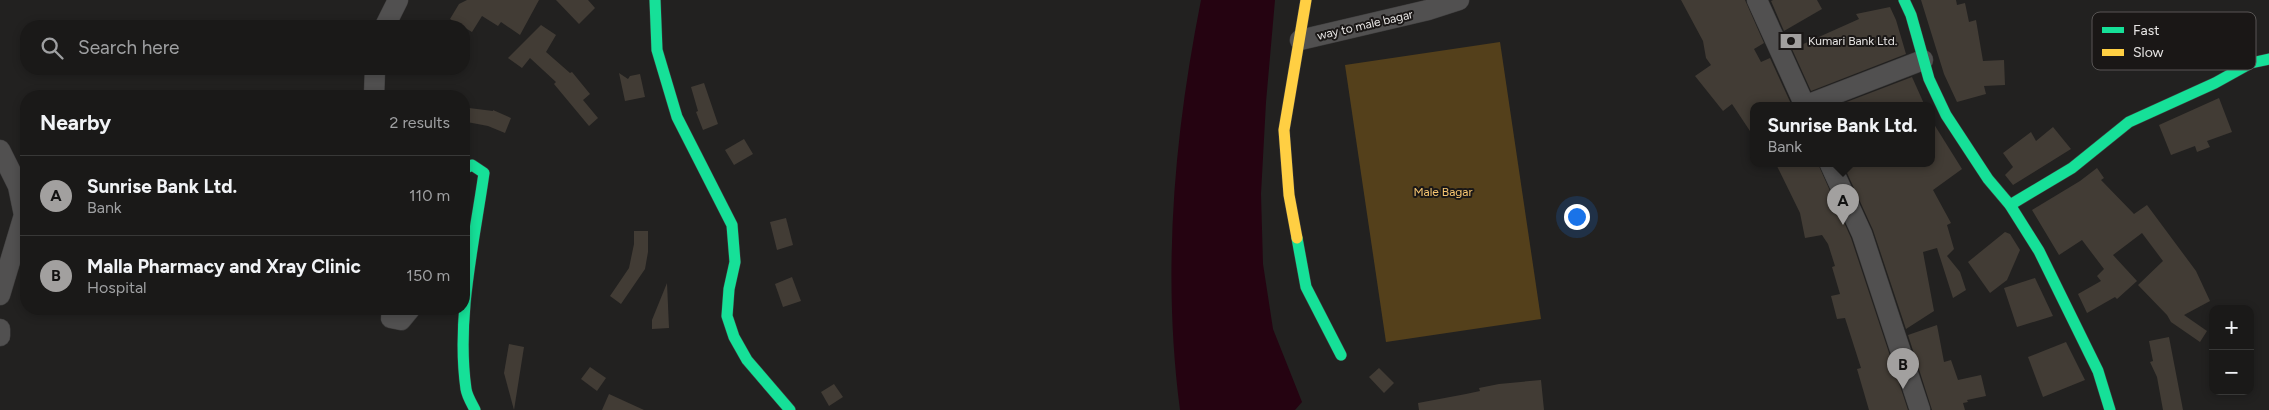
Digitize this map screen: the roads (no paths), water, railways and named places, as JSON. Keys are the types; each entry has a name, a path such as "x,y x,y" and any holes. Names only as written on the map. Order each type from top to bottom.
{"street":[{"path":"388,20 398,0"},
{"path":"655,0 656,50 677,116 732,225 735,262 729,289 727,316 734,337 747,360 790,410"},
{"path":"1306,0 1284,130 1289,195 1306,287 1341,355"},
{"name":"way to male bagar","path":"1300,40 1428,10 1459,0"},
{"path":"1757,0 1802,102"},
{"path":"1904,0 1911,15 1929,79 1946,115 1988,179 2010,205 2039,251 2098,371 2110,410"},
{"path":"2256,62 2269,59"},
{"path":"1814,102 1923,60"},
{"path":"2010,205 2072,168 2129,122 2215,83 2238,70"},
{"path":"374,90 376,75"},
{"path":"0,150 18,186 20,196"},
{"path":"470,166 472,165 484,174 470,270"},
{"path":"1831,167 1862,234 1920,410"},
{"path":"0,296 20,228"},
{"path":"392,315 391,318 401,320 405,315"},
{"path":"466,315 464,335 466,391 475,410"},
{"path":"0,329 0,336"}],"place":[{"name":"Kumari Bank Ltd.","path":"1791,41"},
{"name":"Sunrise Bank Ltd.","path":"1843,225"},
{"name":"Malla Pharmacy and Xray Clinic","path":"1903,389"}],"park label":[{"name":"Male Bagar","path":"1443,192"}]}
